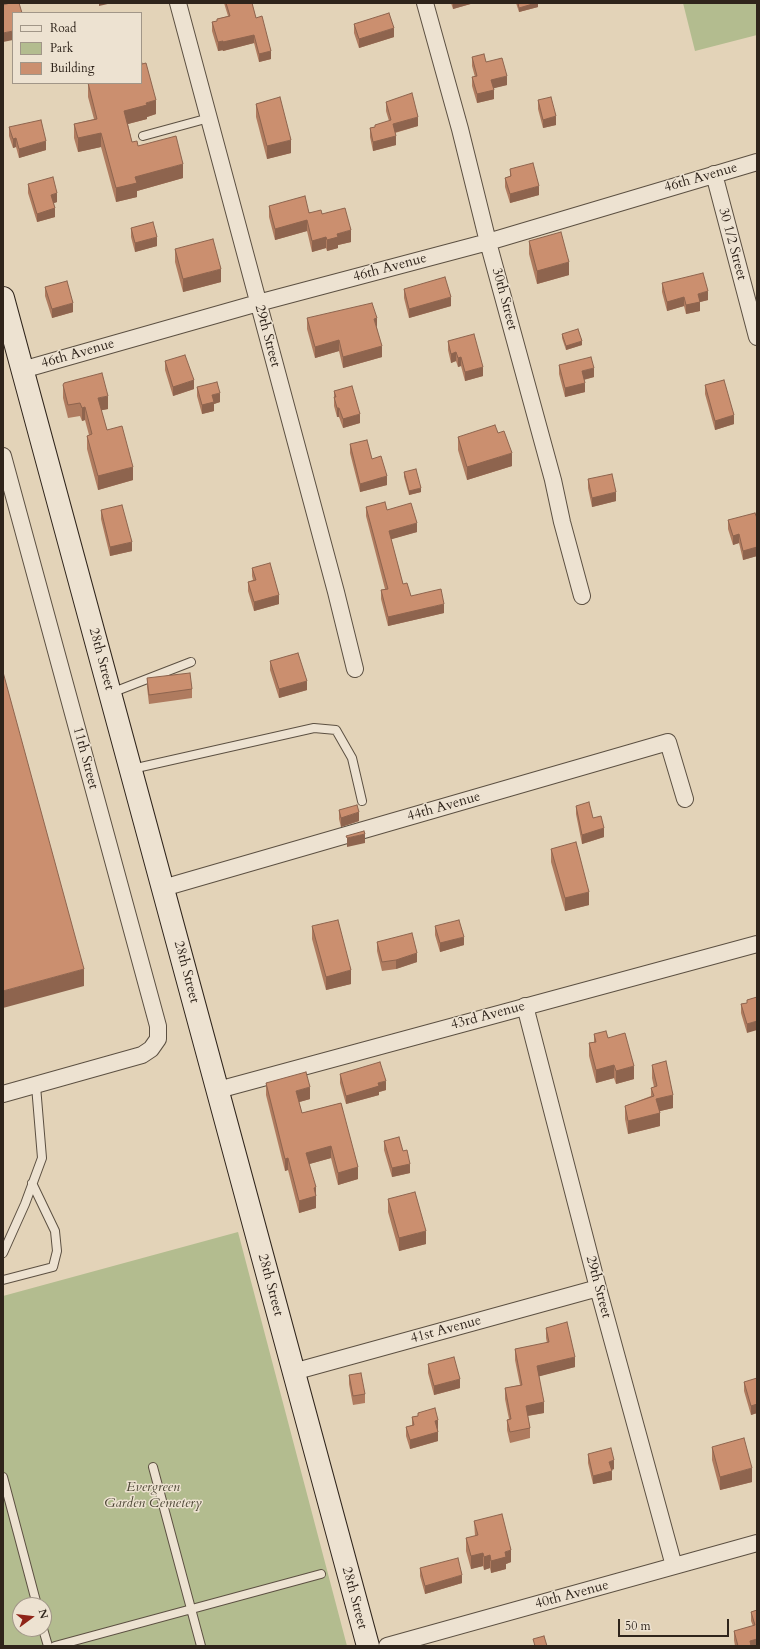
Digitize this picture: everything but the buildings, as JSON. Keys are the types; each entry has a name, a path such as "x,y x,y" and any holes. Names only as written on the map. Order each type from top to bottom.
{"main road":[{"name":"28th Street","path":"3,298 368,1646"}],"street":[{"name":"29th Street","path":"178,3 336,592 355,669"},
{"name":"30th Street","path":"425,3 553,480 562,522 582,596"},
{"name":"46th Avenue","path":"22,370 258,302 488,242 757,162"},
{"name":"30 1/2 Street","path":"714,174 757,337"},
{"name":"11th Street","path":"3,456 158,1026 158,1039 151,1048 142,1055 36,1086"},
{"name":"44th Avenue","path":"163,888 668,742 685,799"},
{"name":"43rd Avenue","path":"218,1090 757,944"},
{"name":"29th Street","path":"525,1006 598,1288 674,1566"},
{"path":"3,1094 36,1086"},
{"name":"41st Avenue","path":"293,1372 598,1288"},
{"name":"40th Avenue","path":"386,1646 757,1544"}],"lane":[{"path":"143,136 209,118"},
{"path":"110,693 191,662"},
{"path":"131,769 314,728 336,730 352,758 362,801"},
{"path":"3,1253 42,1158 36,1086"},
{"path":"3,1280 53,1267 57,1251 55,1231 32,1183"},
{"path":"153,1466 201,1646"},
{"path":"3,1477 35,1597"},
{"path":"55,1646 321,1574"}],"green space":[{"path":"683,3 757,3 757,35 695,51"},
{"name":"Evergreen Garden Cemetery","path":"238,1232 347,1646 3,1646 3,1296"}]}
